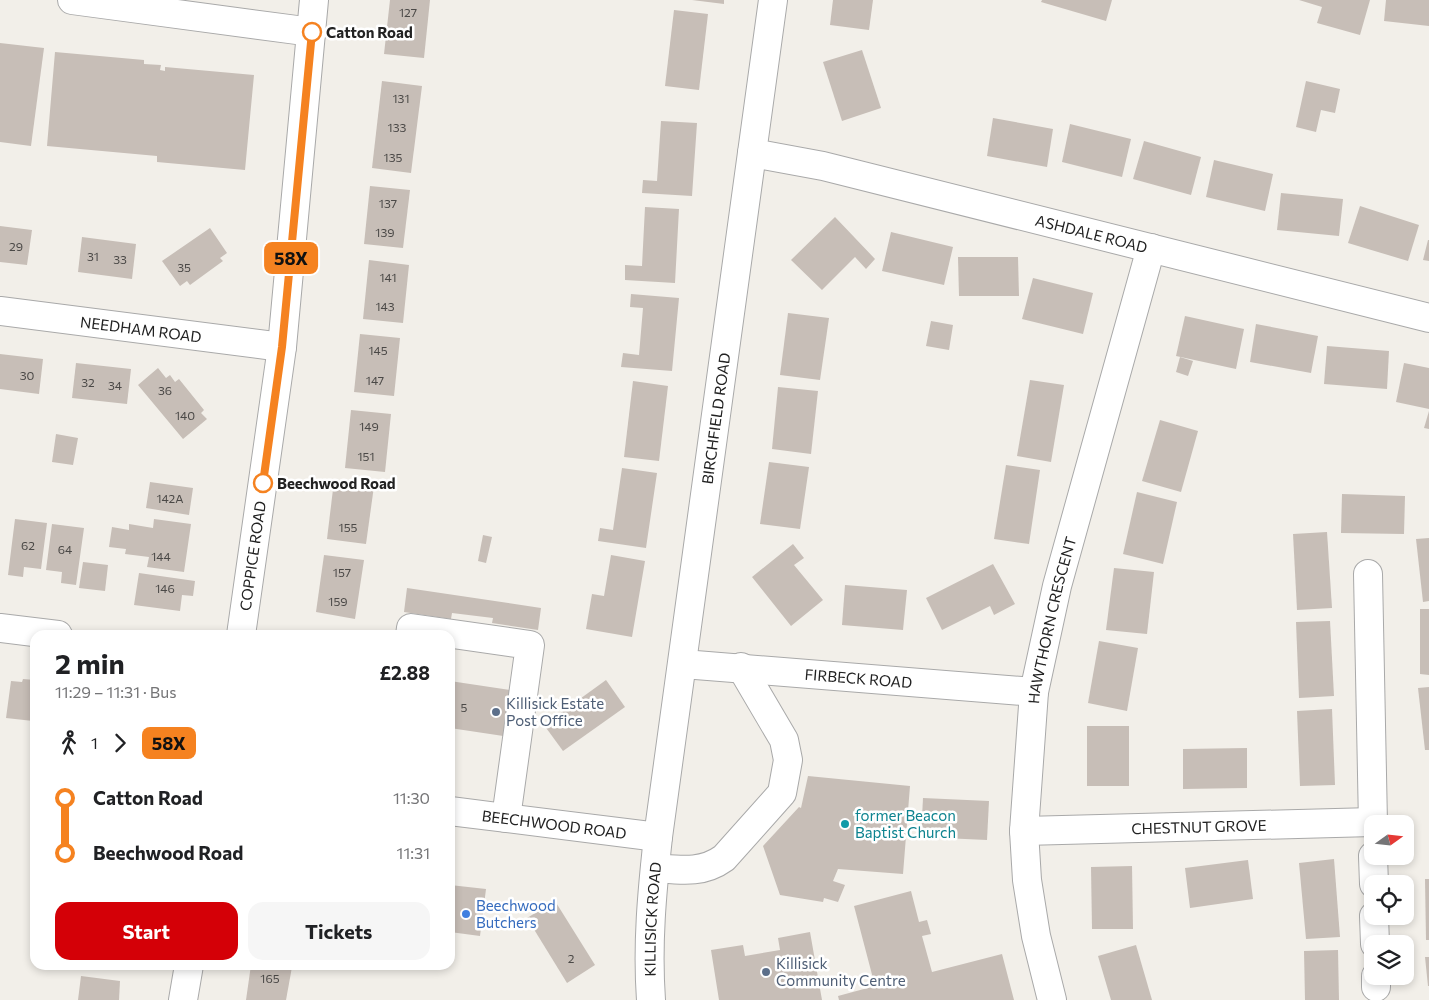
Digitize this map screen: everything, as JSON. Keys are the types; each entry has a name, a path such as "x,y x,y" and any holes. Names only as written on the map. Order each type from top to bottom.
{"street":[{"path":"72,0 312,32"},
{"name":"COPPICE ROAD","path":"242,630 282,347 314,0"},
{"name":"BIRCHFIELD ROAD","path":"658,837 773,0"},
{"name":"ASHDALE ROAD","path":"752,153 823,166 1429,318"},
{"name":"HAWTHORN CRESCENT","path":"1052,1000 1036,936 1027,880 1024,831 1034,692 1057,586 1151,248"},
{"name":"NEEDHAM ROAD","path":"0,311 282,347"},
{"name":"CHESTNUT GROVE","path":"1368,574 1373,815"},
{"path":"0,628 30,632"},
{"path":"411,630 411,628 425,630"},
{"path":"455,634 530,645 506,818"},
{"name":"FIRBECK ROAD","path":"683,664 740,667 1034,692"},
{"path":"655,868 697,870 716,864 724,858 782,794 788,760 784,740 740,667"},
{"name":"BEECHWOOD ROAD","path":"455,811 658,837"},
{"name":"CHESTNUT GROVE","path":"1024,831 1364,823"},
{"name":"KILLISICK ROAD","path":"651,1000 649,969 650,908 658,837"},
{"path":"183,1000 188,970"}],"building":[{"path":"390,0 430,0 424,58 384,54"},
{"path":"692,0 724,0 724,4"},
{"path":"833,0 873,0 869,30 830,25"},
{"path":"1042,0 1112,0 1106,21 1041,2"},
{"path":"1299,0 1370,0 1360,35 1317,23 1322,7"},
{"path":"1386,0 1429,0 1429,26 1384,21"},
{"path":"674,10 708,14 699,90 665,86"},
{"path":"0,43 44,48 31,146 0,142"},
{"path":"862,50 881,108 842,121 823,62"},
{"path":"55,52 144,60 144,64 161,65 160,70 165,71 165,67 254,75 245,170 157,162 157,156 47,146"},
{"path":"382,81 422,86 411,173 372,168"},
{"path":"1306,81 1340,89 1335,113 1321,110 1316,132 1296,127"},
{"path":"993,118 1053,129 1047,167 987,156"},
{"path":"661,121 697,123 692,196 642,193 643,180 657,181"},
{"path":"1070,124 1131,139 1122,177 1062,162"},
{"path":"1144,141 1201,157 1191,195 1133,179"},
{"path":"1214,160 1273,174 1265,211 1206,197"},
{"path":"370,186 410,190 403,248 364,244"},
{"path":"1281,193 1343,199 1339,236 1277,230"},
{"path":"1360,206 1419,225 1408,261 1348,243"},
{"path":"645,207 679,209 675,283 625,280 625,265 642,266"},
{"path":"835,217 875,259 866,269 855,257 822,290 791,260"},
{"path":"0,226 32,230 27,265 0,262"},
{"path":"210,228 227,253 220,258 223,261 190,285 187,281 180,286 162,261"},
{"path":"891,232 953,247 944,285 882,271"},
{"path":"82,237 136,244 132,279 78,272"},
{"path":"1429,240 1429,261 1423,260"},
{"path":"958,257 1018,257 1019,296 959,296"},
{"path":"369,260 409,265 403,323 363,319"},
{"path":"1033,278 1093,293 1083,334 1022,319"},
{"path":"631,294 679,298 672,371 621,367 623,353 639,355 643,308 630,307"},
{"path":"788,313 829,318 820,380 780,375"},
{"path":"1185,316 1244,329 1236,369 1176,356"},
{"path":"931,321 953,325 949,350 926,346"},
{"path":"1256,324 1318,336 1311,373 1250,362"},
{"path":"360,334 400,338 394,396 354,392"},
{"path":"1327,346 1389,351 1387,389 1324,384"},
{"path":"0,354 43,359 39,394 0,389"},
{"path":"1180,357 1193,361 1188,376 1176,372"},
{"path":"76,363 131,369 127,404 72,398"},
{"path":"1404,363 1429,368 1429,409 1396,402"},
{"path":"158,368 166,378 170,375 175,382 179,379 204,410 201,413 207,419 183,439 138,385"},
{"path":"1030,380 1064,385 1051,462 1017,456"},
{"path":"633,381 668,386 659,461 624,457"},
{"path":"778,387 818,391 811,454 772,449"},
{"path":"351,410 391,414 385,472 345,468"},
{"path":"1429,411 1429,429 1424,428"},
{"path":"1160,420 1198,431 1181,492 1142,481"},
{"path":"56,434 78,438 73,465 52,462"},
{"path":"769,462 809,467 800,529 760,524"},
{"path":"1006,465 1040,470 1029,544 994,539"},
{"path":"622,468 657,473 646,548 598,541 600,528 613,530"},
{"path":"334,481 374,486 366,544 327,539"},
{"path":"150,482 193,488 189,515 146,508"},
{"path":"1137,492 1177,502 1163,564 1123,554"},
{"path":"1342,494 1405,496 1404,534 1341,533"},
{"path":"15,519 47,523 41,569 24,567 23,577 8,575"},
{"path":"154,519 191,524 184,572 147,567 149,557 125,554 126,549 109,547 112,527 129,530 129,524 153,528"},
{"path":"52,524 84,528 76,585 61,583 62,572 46,570"},
{"path":"1327,532 1332,608 1297,610 1293,534"},
{"path":"483,535 492,537 486,563 478,561"},
{"path":"1429,538 1429,601 1423,602 1416,539"},
{"path":"793,544 804,558 794,565 823,600 791,626 752,577"},
{"path":"324,555 364,560 355,619 316,612"},
{"path":"611,555 645,561 632,637 586,629 592,594 604,596"},
{"path":"83,562 108,565 105,591 79,588"},
{"path":"993,564 1015,604 994,615 990,606 942,630 926,598"},
{"path":"1114,568 1154,572 1147,634 1106,630"},
{"path":"139,573 195,581 193,596 182,595 180,611 134,605"},
{"path":"845,585 907,590 903,630 842,625"},
{"path":"407,588 541,608 538,630 492,623 493,618 452,613 451,619 404,612"},
{"path":"1420,609 1429,609 1429,675 1420,674"},
{"path":"1330,621 1334,696 1299,698 1296,622"},
{"path":"1099,641 1138,648 1127,711 1088,703"},
{"path":"23,679 30,680 30,721 6,718 11,681 22,682"},
{"path":"606,680 625,707 563,751 544,725"},
{"path":"455,682 517,691 510,737 455,729"},
{"path":"1429,687 1429,750 1425,750 1418,688"},
{"path":"1332,709 1335,785 1300,786 1297,711"},
{"path":"1087,726 1129,726 1129,786 1087,786"},
{"path":"1247,748 1247,788 1183,789 1183,749"},
{"name":"former Beacon Baptist Church","path":"808,776 910,786 903,874 838,869 833,881 845,885 838,902 824,898 823,902 780,895 763,846 799,807 801,808"},
{"path":"923,798 989,801 987,840 921,837"},
{"path":"1334,859 1340,937 1306,939 1299,863"},
{"path":"1248,860 1253,899 1190,908 1185,868"},
{"path":"1132,866 1133,929 1092,929 1091,867"},
{"path":"1425,879 1429,879 1429,940 1426,940"},
{"name":"Beechwood Butchers","path":"455,886 486,889 480,936 455,933"},
{"path":"911,891 919,922 927,920 931,934 922,936 932,972 1002,954 1014,1000 839,1000 838,996 875,986 854,906"},
{"path":"555,901 595,965 567,983 527,918"},
{"name":"Killisick Community Centre","path":"810,932 822,1000 719,1000 711,950 743,945 745,956 780,950 778,938"},
{"path":"1136,945 1152,1000 1111,1000 1098,956"},
{"path":"1338,950 1339,1000 1305,1000 1304,951"},
{"path":"1425,957 1429,957 1429,986 1428,986"},
{"path":"250,970 291,970 286,1000 246,1000"},
{"path":"81,976 120,981 119,1000 78,1000"}],"bus line":[{"name":"58X","path":"263,483 282,347 312,32"}],"place":[{"name":"Catton Road","path":"312,32"},
{"name":"Beechwood Road","path":"263,483"},
{"name":"Killisick Estate Post Office","path":"496,712"},
{"name":"former Beacon Baptist Church","path":"845,824"},
{"name":"Beechwood Butchers","path":"466,914"},
{"name":"Killisick Community Centre","path":"766,972"}]}
